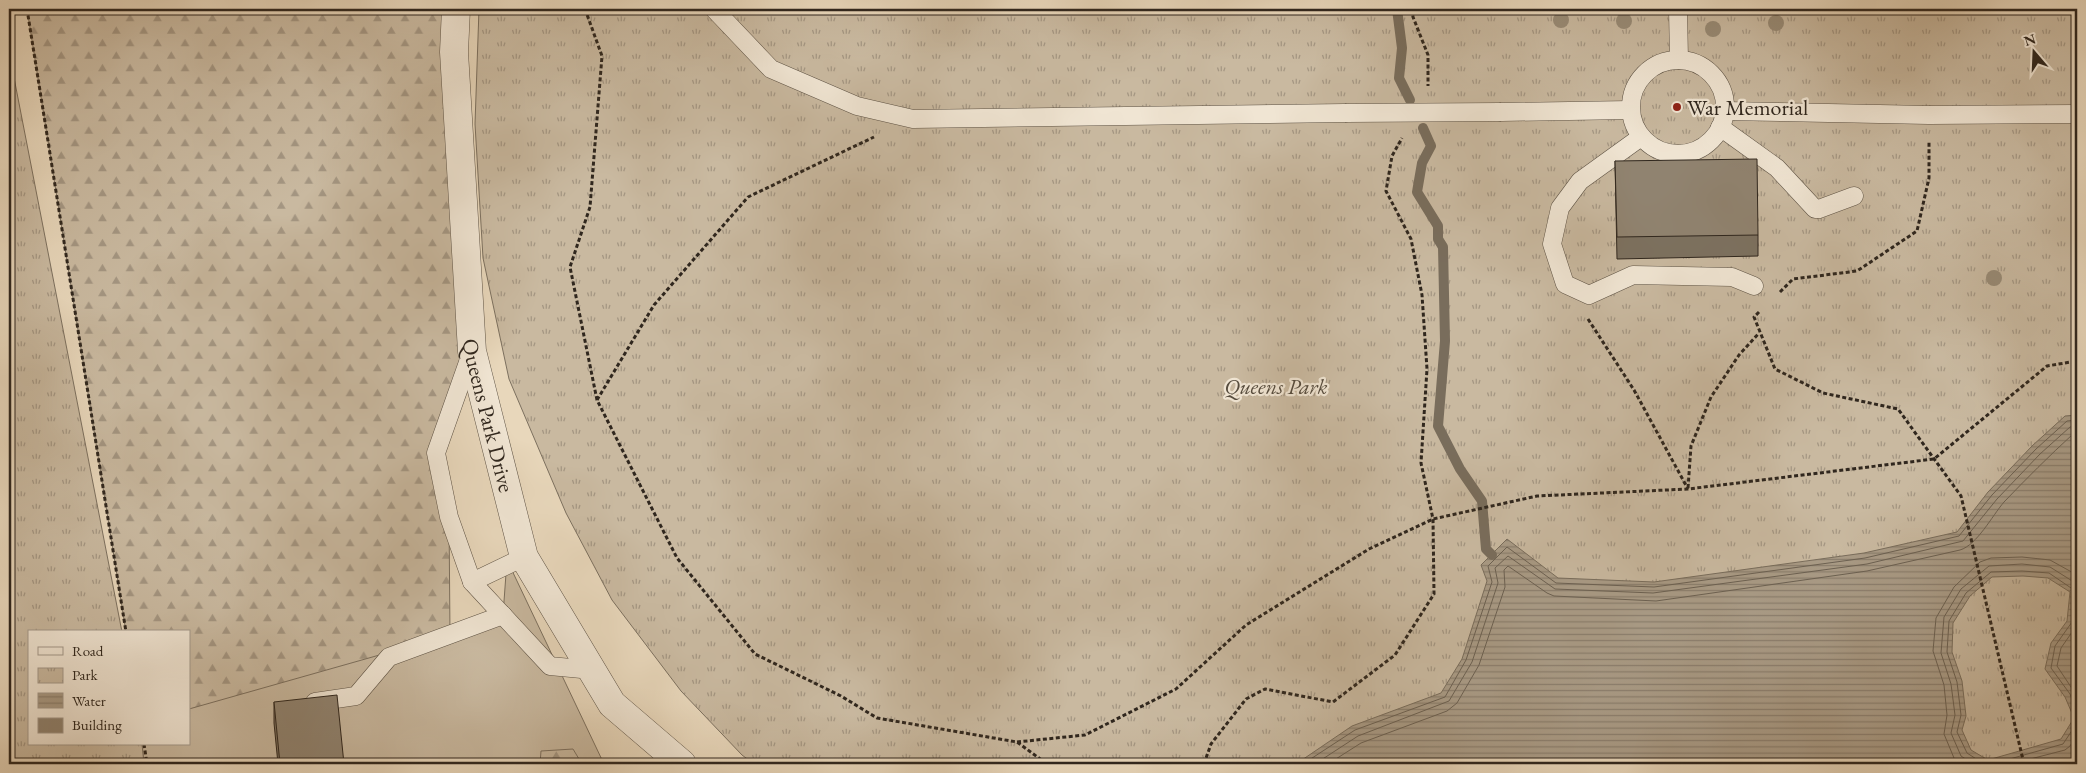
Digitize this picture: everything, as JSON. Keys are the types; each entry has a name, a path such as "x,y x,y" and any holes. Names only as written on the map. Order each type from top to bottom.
{"street":[{"name":"Queens Park Drive","path":"456,9 454,52 472,351 524,557 612,704 682,764"}],"lane":[{"path":"714,9 771,69 857,106 913,118 1630,110"},
{"path":"1678,9 1678,60"},
{"path":"1678,60 1692,63 1708,71 1718,84 1724,100 1722,119 1708,143 1695,151 1679,154 1670,154 1655,148 1641,137 1633,123 1630,110 1634,90 1642,76 1655,66 1678,60"},
{"path":"1722,119 1929,114 2077,114"},
{"path":"1722,119 1782,173 1815,209 1819,210 1854,196"},
{"path":"1641,137 1580,181 1560,208 1552,244 1565,284 1589,295 1633,275 1732,276 1754,286"},
{"path":"472,351 436,454 449,517 472,582 550,666 592,670"},
{"path":"472,582 524,557"},
{"path":"297,705 356,696 389,657 503,615"}],"path":[{"path":"27,9 126,630"},
{"path":"585,9 602,56 590,207 570,267 597,400 677,558 755,654 842,696 877,718 1017,742 1085,735 1176,689 1246,625 1370,549 1433,519 1537,496 1688,489 1934,459 2047,366 2077,360"},
{"path":"1412,9 1428,55 1428,95"},
{"path":"1774,298 1793,279 1857,271 1917,231 1929,178 1929,114"},
{"path":"597,400 654,305 748,196 913,118"},
{"path":"1204,764 1211,744 1246,699 1265,689 1333,702 1395,655 1434,594 1433,519 1421,464 1427,369 1422,295 1411,239 1386,191 1392,156 1406,133"},
{"path":"1565,284 1634,390 1688,489"},
{"path":"1761,310 1754,317 1775,369 1823,393 1898,409 1961,496 2024,764"},
{"path":"1688,489 1691,446 1711,398 1739,355 1759,333"},
{"path":"1017,742 1047,764"},
{"path":"144,746 147,764"}],"green space":[{"path":"27,9 446,9 472,351 436,453 449,517 450,635 190,709 190,630 126,630"},
{"name":"Queens Park","path":"479,9 2077,9 2077,764 754,764 742,755 681,691 612,600 566,513 509,379 483,258 475,124"},
{"path":"9,52 122,630 28,630 28,746 142,746 144,764 9,764"},
{"path":"507,560 604,764 144,764 142,746 190,746 190,708 503,615"},
{"path":"573,749 582,764 540,764 541,751"}],"water":[{"path":"2077,415 2077,764 1296,764 1352,726 1441,693 1462,659 1487,581 1481,565 1507,539 1558,578 1654,582 1864,553 1957,532 1988,492 2032,446 2065,416","holes":["2023,576 2048,578 2070,592 2067,621 2051,643 2045,669 2065,697 2074,718 2061,739 1988,760 1971,750 1962,730 1966,716 1962,681 1952,652 1953,623 1970,596 1992,577"]}],"building":[{"path":"1757,159 1758,235 1617,237 1615,161"},
{"path":"337,695 344,764 280,764 274,702"}],"waterway":[{"path":"1397,9 1402,48 1399,78 1410,100"},
{"path":"1423,128 1431,146 1422,163 1417,192 1438,226 1438,239 1443,247 1445,341 1438,426 1460,469 1482,501 1486,549 1492,555"}],"place":[{"name":"War Memorial","path":"1677,107"}]}
